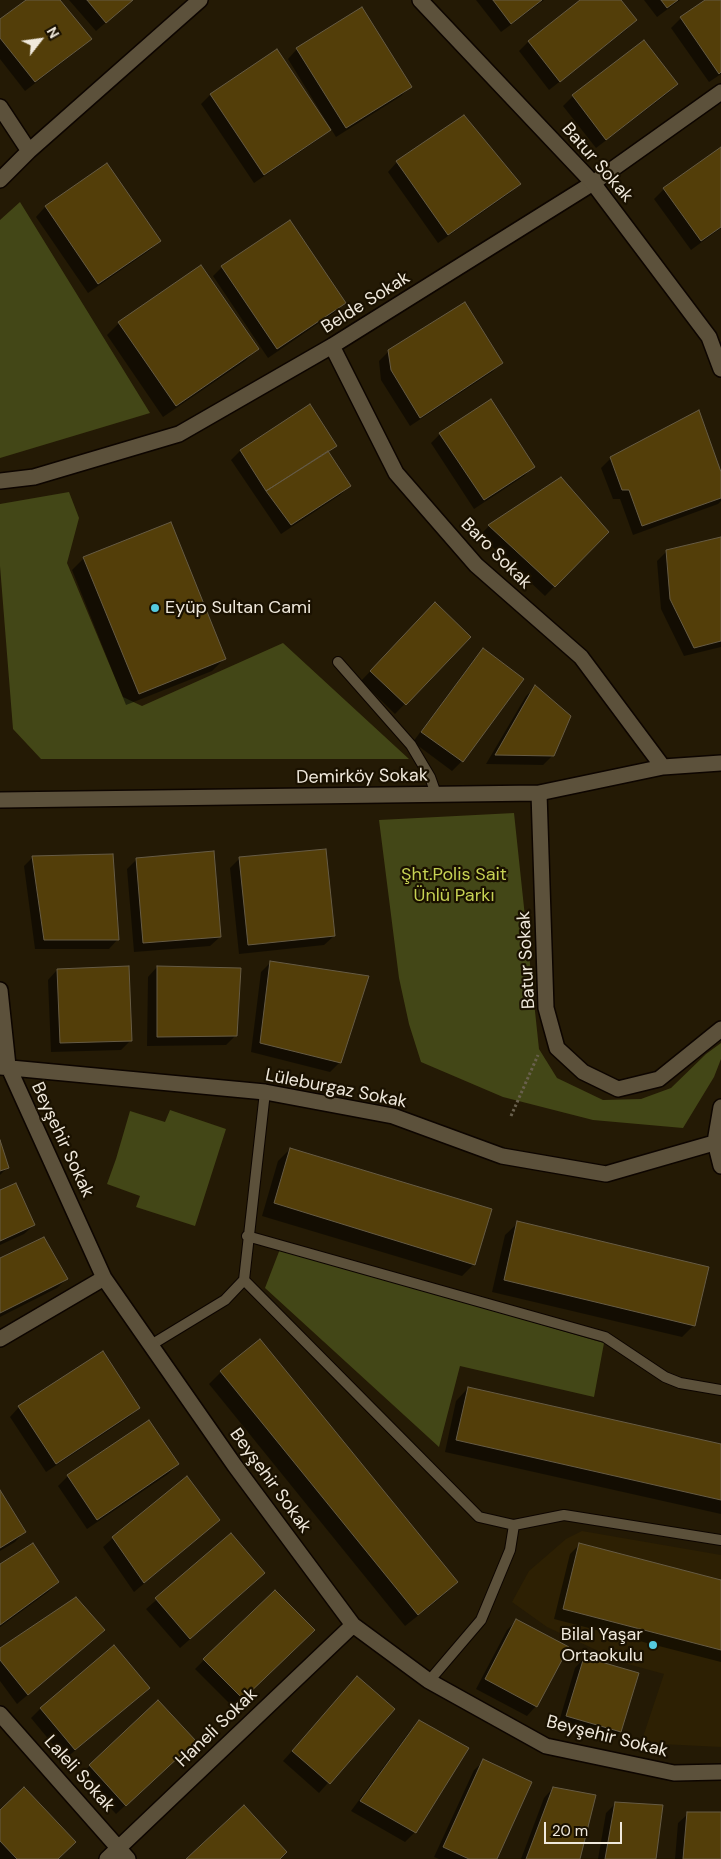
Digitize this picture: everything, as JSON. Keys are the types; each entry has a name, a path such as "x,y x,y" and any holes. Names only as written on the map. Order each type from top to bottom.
{"street":[{"path":"0,180 29,151 200,0"},
{"name":"Batur Sokak","path":"420,0 593,183 715,335 721,369"},
{"name":"Belde Sokak","path":"0,481 34,477 180,434 332,346 593,183 721,92"},
{"path":"0,107 29,151"},
{"name":"Baro Sokak","path":"332,346 396,473 476,565 581,657 663,767"},
{"name":"Demirköy Sokak","path":"0,800 539,793 663,767 721,764"},
{"name":"Batur Sokak","path":"539,793 546,1008 557,1048 582,1072 618,1089 659,1079 721,1029"},
{"name":"Beyşehir Sokak","path":"0,990 4,1066 104,1278 235,1466 353,1625 430,1681 546,1746 674,1773 721,1772"},
{"name":"Lüleburgaz Sokak","path":"4,1066 265,1092 393,1116 502,1156 606,1174 718,1142"},
{"path":"721,1107 718,1142 721,1166"},
{"path":"0,1339 104,1278"},
{"name":"Haneli Sokak","path":"108,1859 124,1853 353,1625"},
{"name":"Laleli Sokak","path":"0,1714 124,1853"}],"lane":[{"path":"338,662 411,745 430,777 436,794"},
{"path":"151,1345 225,1300 244,1280 265,1092"},
{"path":"248,1236 605,1337 665,1377 680,1383 721,1390"},
{"path":"244,1280 479,1517 514,1525 564,1515 721,1540"},
{"path":"430,1681 481,1620 510,1550 514,1525"}],"path":[{"path":"511,1116 551,1026"}],"shaded area":[{"name":"Bilal Yaşar Ortaokulu","path":"582,1531 721,1555 721,1747 641,1743 664,1674 624,1663 547,1627 512,1602 529,1571 566,1539"}],"green space":[{"path":"20,202 150,413 0,458 0,220"},
{"path":"69,492 79,518 67,563 123,697 142,706 283,643 409,759 41,759 13,729 0,566 0,504"},
{"name":"Şht.Polis Sait Ünlü Parkı","path":"514,813 539,1049 557,1078 603,1100 641,1099 671,1088 706,1054 721,1043 721,1059 714,1077 683,1128 593,1120 503,1097 421,1062 409,1024 399,978 379,820"},
{"path":"170,1110 226,1129 195,1226 136,1207 140,1196 107,1184 130,1111 165,1122"},
{"path":"280,1249 604,1343 594,1397 460,1366 439,1447 265,1288"}],"building":[{"path":"26,0 60,0 92,39 35,82 0,38 0,19"},
{"path":"87,0 133,0 106,23"},
{"path":"493,0 542,0 511,24"},
{"path":"580,0 621,0 637,20 560,82 528,41"},
{"path":"661,0 678,0 667,8"},
{"path":"705,0 721,0 721,72 719,74 680,17"},
{"path":"362,7 412,87 346,128 296,48"},
{"path":"644,40 678,84 606,140 572,95"},
{"path":"277,49 331,130 264,175 210,94"},
{"path":"464,115 521,184 448,235 396,161"},
{"path":"721,147 721,227 701,241 663,188"},
{"path":"107,163 161,241 98,284 45,206"},
{"path":"290,220 346,303 277,349 221,266"},
{"path":"201,265 259,349 176,406 118,322"},
{"path":"465,302 503,363 420,418 391,370 388,350"},
{"path":"491,399 535,467 484,500 439,433"},
{"path":"310,404 337,446 266,491 240,450"},
{"path":"699,410 721,472 721,498 642,526 629,490 622,490 610,457"},
{"path":"328,451 351,486 291,525 266,491"},
{"path":"561,477 609,532 555,587 488,525"},
{"name":"Eyüp Sultan Cami","path":"171,522 226,659 139,694 83,557"},
{"path":"721,537 721,641 694,648 670,599 666,550"},
{"path":"435,602 471,637 406,705 370,671"},
{"path":"483,648 524,679 463,762 421,732"},
{"path":"535,685 571,716 554,756 495,755"},
{"path":"326,849 335,936 248,945 239,857"},
{"path":"214,851 221,937 143,943 136,858"},
{"path":"113,854 119,940 44,940 32,856"},
{"path":"270,961 369,976 341,1063 260,1043"},
{"path":"129,966 132,1041 60,1043 57,969"},
{"path":"157,966 241,968 237,1036 157,1037"},
{"path":"0,1140 9,1168 0,1171"},
{"path":"290,1148 492,1209 475,1265 274,1203"},
{"path":"16,1183 35,1225 0,1241 0,1190"},
{"path":"517,1221 709,1267 695,1326 504,1280"},
{"path":"44,1237 68,1279 0,1313 0,1258"},
{"path":"260,1339 458,1582 418,1615 220,1371"},
{"path":"103,1351 140,1408 56,1464 18,1406"},
{"path":"468,1387 721,1444 721,1500 456,1440"},
{"path":"149,1420 179,1464 97,1520 67,1475"},
{"path":"187,1476 220,1520 144,1583 112,1537"},
{"path":"0,1490 26,1532 0,1548"},
{"path":"231,1533 265,1573 190,1639 155,1598"},
{"path":"33,1543 59,1582 0,1625 0,1564"},
{"path":"579,1543 721,1580 721,1650 563,1609"},
{"path":"275,1590 315,1630 243,1699 203,1659"},
{"path":"76,1597 105,1630 28,1695 0,1660 0,1648"},
{"path":"516,1619 569,1647 537,1707 485,1679"},
{"path":"114,1645 150,1688 75,1750 40,1708"},
{"path":"584,1657 639,1673 621,1732 566,1716"},
{"path":"357,1676 395,1709 330,1784 292,1751"},
{"path":"158,1700 196,1741 126,1806 89,1765"},
{"path":"419,1720 469,1748 416,1833 360,1801"},
{"path":"483,1759 532,1782 497,1859 469,1859 443,1847"},
{"path":"24,1787 76,1842 58,1859 17,1859 0,1841 0,1810"},
{"path":"553,1787 596,1795 580,1859 526,1859"},
{"path":"615,1802 663,1805 656,1859 605,1859"},
{"path":"244,1805 287,1852 280,1859 186,1859"},
{"path":"687,1812 721,1812 721,1859 683,1859"}],"place":[{"name":"Eyüp Sultan Cami","path":"155,608"},
{"name":"Bilal Yaşar Ortaokulu","path":"653,1645"}]}
